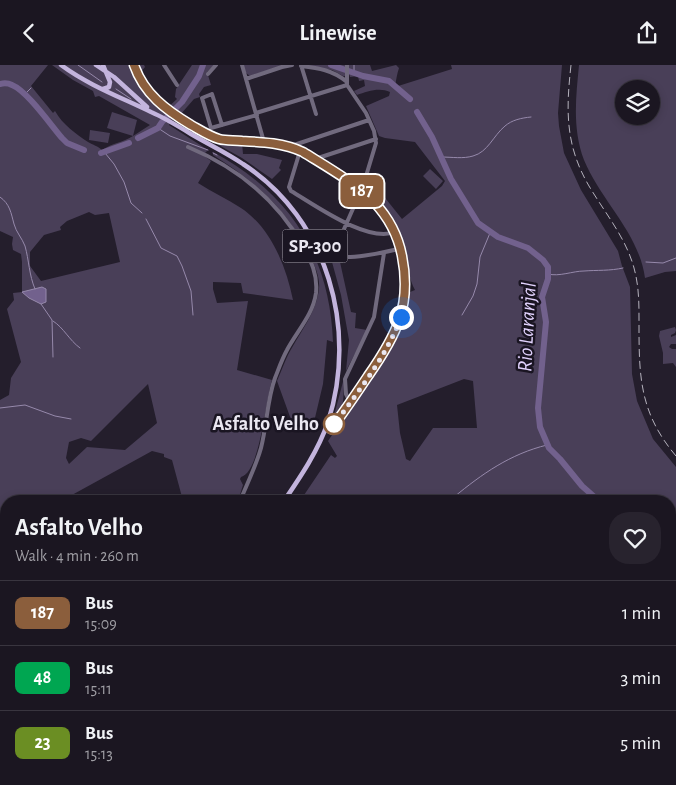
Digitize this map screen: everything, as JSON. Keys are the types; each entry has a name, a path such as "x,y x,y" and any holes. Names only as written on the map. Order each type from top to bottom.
{"main road":[{"name":"SP-300","path":"61,65 78,77 156,114 256,173 277,192 296,215 320,255 331,283 339,327 340,357 334,402 315,453 288,495"},
{"name":"SP-300","path":"96,65 156,114"},
{"path":"102,65 110,84 102,89"}],"street":[{"path":"140,65 135,66 138,76 146,89 174,115 219,139 264,142 298,150 315,159 361,190 380,208 395,232 406,281 401,317 387,348 331,429"},
{"path":"164,65 177,85"},
{"path":"208,74 216,65"},
{"path":"242,65 264,142"},
{"path":"246,79 292,65"},
{"path":"347,65 347,83"},
{"path":"316,114 301,66 330,71 337,74 347,83 369,120 376,139 371,163 361,190 333,255 339,257 384,253 400,248"},
{"path":"222,125 212,94 202,98 212,128 222,125 310,97 347,83"},
{"path":"288,147 369,120"},
{"path":"315,159 376,139"},
{"path":"300,142 290,189 346,222 380,234 388,235 395,232"},
{"path":"188,147 208,155 248,181 275,207 301,244 316,275 316,294 313,303 303,326 287,350 274,380 261,448 242,495"},
{"path":"208,155 213,147"},
{"path":"350,402 346,396 345,379 374,317 384,253"}],"shaded area":[{"path":"0,65 48,65 31,86 53,113 55,111 70,129 102,150 129,138 150,125 99,96 95,97 93,91 52,65 144,65 145,67 141,72 143,77 139,80 149,94 165,110 177,99 175,97 176,89 192,65 214,65 207,72 211,85 204,87 199,94 200,97 194,99 180,115 175,113 173,117 203,134 242,143 243,154 257,154 282,160 279,168 281,170 272,179 242,158 172,119 169,125 208,150 203,155 211,161 198,183 241,208 261,226 276,249 286,274 293,300 243,293 241,283 213,282 217,303 248,301 237,370 272,380 258,449 248,472 240,479 243,485 240,495 181,495 172,460 164,457 164,454 152,451 72,495 0,495 0,400 9,395 11,378 21,362 7,309 14,300 13,293 22,292 21,254 13,250 13,237 0,231","holes":["89,212 95,215 109,213 120,262 41,281 30,266 30,252 44,235 61,230 60,227 67,221","148,384 157,423 125,450 87,447 69,464 66,458 69,442 81,438 91,441"]},
{"path":"243,65 284,65 250,76 246,73"},
{"path":"303,65 370,65 372,71 396,65 399,68 395,87 452,69 451,65 562,65 558,113 564,153 581,190 618,251 630,287 632,374 637,401 653,439 676,467 676,495 304,495 331,455 335,458 337,456 328,441 396,339 405,315 410,292 415,290 409,275 398,229 374,194 378,189 402,219 442,186 445,181 415,142 379,136 366,106 389,96 390,92 378,90 357,95 354,91 365,86 364,80 359,81 358,76 350,77 349,73 346,72 346,76 332,70","holes":["464,379 473,381 477,428 433,428 410,461 406,459 400,433 397,405"]},
{"path":"579,65 676,65 676,271 645,278 641,262 628,232 591,175 584,160 576,124"},
{"path":"112,112 137,120 133,136 107,128"},
{"path":"90,130 110,133 108,143 89,140"},
{"path":"213,152 240,168 284,207 314,254 324,281 330,311 333,342 327,340 323,384 314,422 293,425 277,381 288,355 314,309 319,289 315,268 299,236 279,209 242,175 213,155"},
{"path":"430,169 443,181 436,189 423,176"},
{"path":"332,262 340,262 351,312 356,313 355,328 367,330 346,371 349,340 341,295"},
{"path":"42,287 46,289 46,302 41,304 22,292"},
{"path":"675,327 675,333 671,337 676,335 676,344 671,344 669,347 676,349 676,367 673,363 663,364 663,353 659,336 660,331"},
{"path":"344,378 342,407 332,423"}],"waterway":[{"path":"78,65 102,82"},
{"name":"Rio Laranjal","path":"138,138 158,128 182,102 199,76 203,65"},
{"name":"Rio Laranjal","path":"331,65 363,76 389,81 410,99"},
{"name":"Rio Laranjal","path":"354,65 354,73"},
{"name":"Rio Laranjal","path":"0,84 9,84 18,88 67,143 84,150"},
{"path":"24,95 31,88"},
{"path":"116,89 131,99"},
{"name":"Rio Laranjal","path":"417,112 432,137 451,179 478,223 498,237 528,248 543,260 548,267 548,279 542,297 546,322 538,408 540,427 549,448 592,495"},
{"path":"441,157 465,157 478,154 508,124 531,117"},
{"path":"158,128 170,136 208,150"},
{"name":"Rio Laranjal","path":"101,153 129,143"},
{"path":"105,153 124,182 131,203 142,213"},
{"path":"213,153 217,155"},
{"path":"0,197 8,206 15,227 25,246 35,289"},
{"path":"146,219 161,248 177,256 182,266 191,291 193,315"},
{"path":"462,315 473,296 477,284 480,257 490,233"},
{"path":"646,262 663,263 676,258"},
{"path":"548,274 557,275 580,271 623,268"},
{"path":"41,304 52,320 53,357"},
{"path":"53,321 80,348"},
{"path":"0,408 25,405 55,416 71,419"},
{"path":"456,495 475,480 509,459 547,445"}],"railway":[{"path":"571,65 568,97 571,142 581,171 626,246 630,257 638,288 640,359 644,393 655,424 676,456"}],"bus line":[{"name":"187","path":"134,65 146,89 174,115 219,139 268,143 292,147 303,152 358,188 380,208 392,226 400,248 406,286 401,317 392,339 382,356 331,429"}],"place":[{"name":"Asfalto Velho","path":"334,424"}],"route":[{"path":"334,424 331,429 382,356 392,339 401,317"}]}
